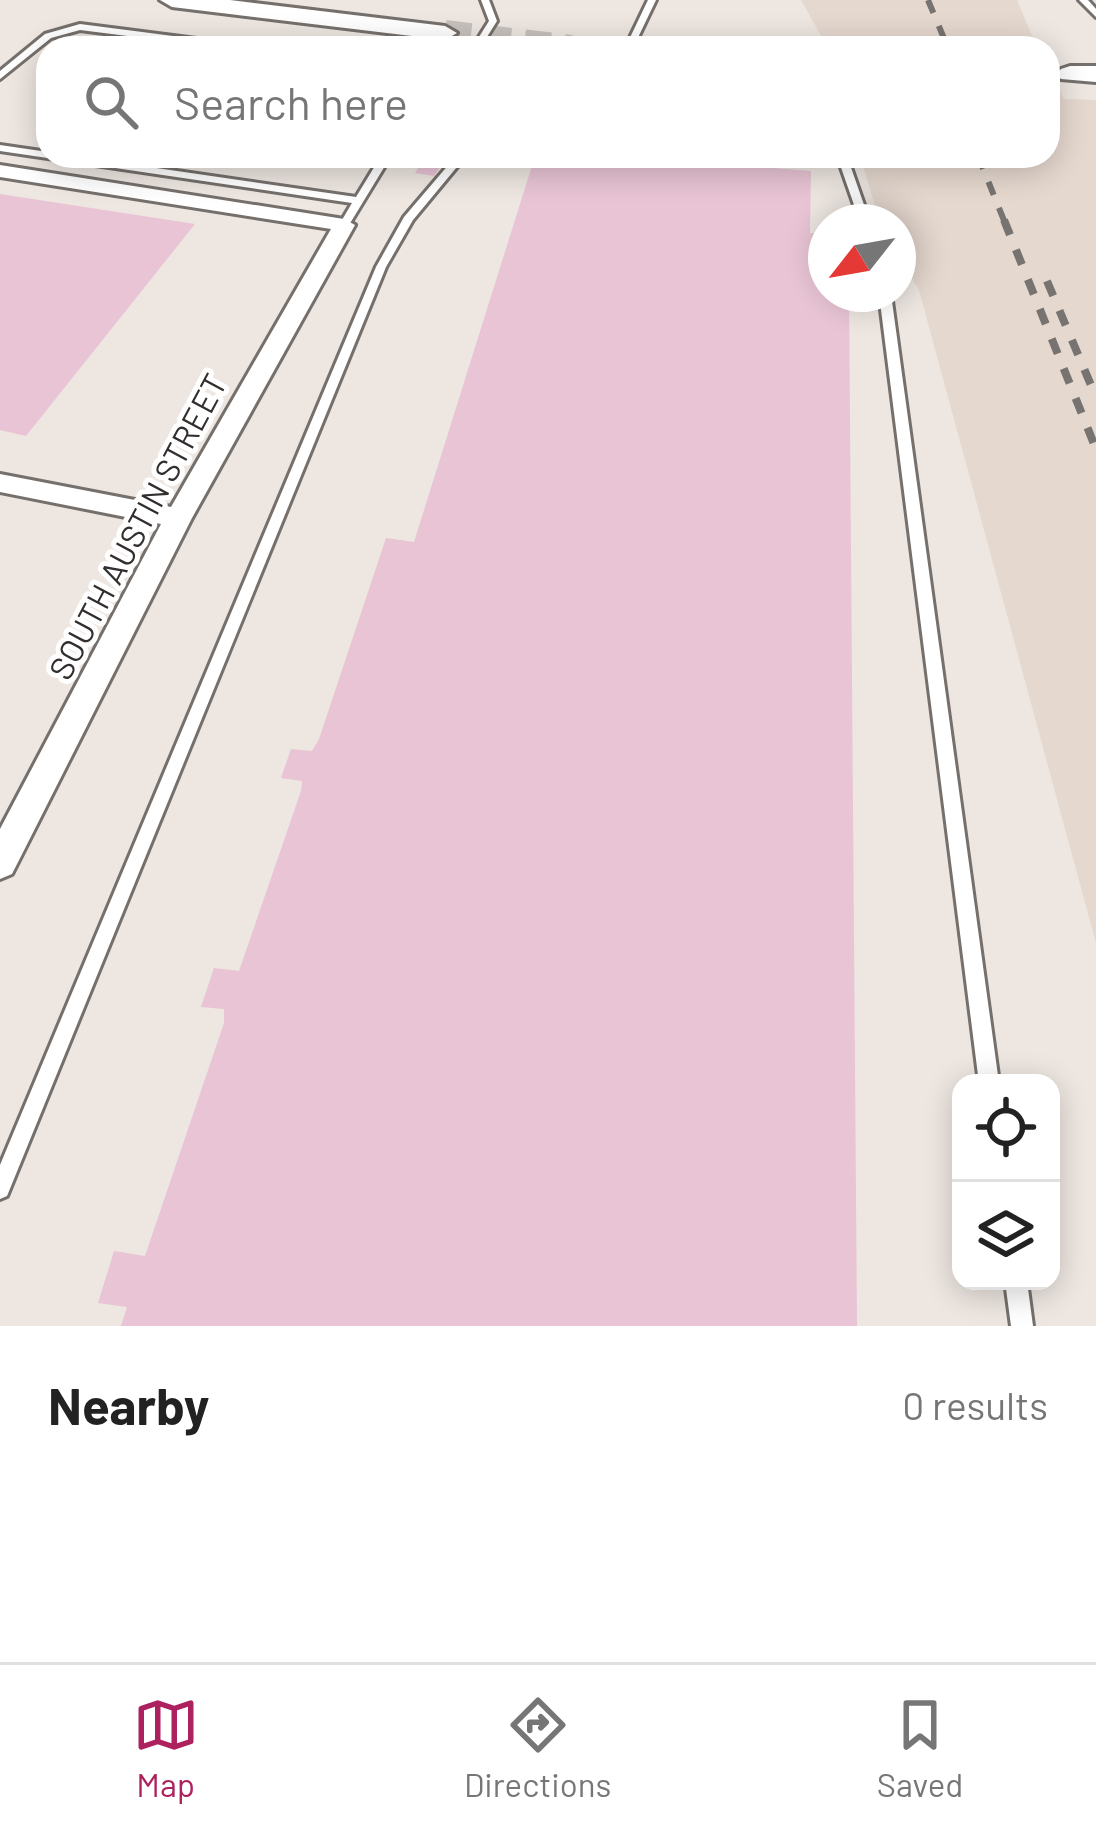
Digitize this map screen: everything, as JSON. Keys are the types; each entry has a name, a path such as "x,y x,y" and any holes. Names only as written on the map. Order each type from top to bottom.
{"main road":[{"path":"172,0 445,33"}],"street":[{"path":"0,171 344,225"},
{"name":"SOUTH AUSTIN STREET","path":"0,863 178,518 344,225"},
{"path":"0,483 178,518"}],"lane":[{"path":"484,36 493,21 485,0"},
{"path":"635,36 652,0"},
{"path":"1083,0 1096,14"},
{"path":"48,36 80,27 150,36"},
{"path":"0,76 36,46"},
{"path":"0,148 36,154"},
{"path":"133,168 359,201"},
{"path":"344,225 379,168"},
{"path":"0,1189 381,267 408,219 451,168"},
{"path":"846,168 859,204"},
{"path":"887,312 988,1074"},
{"path":"1017,1290 1022,1326"}],"shaded area":[{"path":"801,0 1017,0 1032,36 821,36"},
{"path":"1060,92 1064,99 1096,100 1096,943 919,290 916,204 875,204 864,168 1060,168"}],"building":[{"path":"418,168 439,168 434,176 415,173"},
{"path":"531,168 811,171 808,312 849,312 857,1326 121,1326 127,1307 98,1303 114,1251 145,1256 224,1023 224,1009 201,1007 214,968 239,971 301,791 302,781 281,778 291,749 312,751 319,739 386,538 414,542"},
{"path":"0,194 195,224 26,436 0,430"}],"tunnel":[{"path":"445,33 470,36"}],"railway":[{"path":"928,0 943,36"},
{"path":"983,168 1005,223"},
{"path":"1004,220 1096,449"},
{"path":"1047,281 1096,397"}]}
